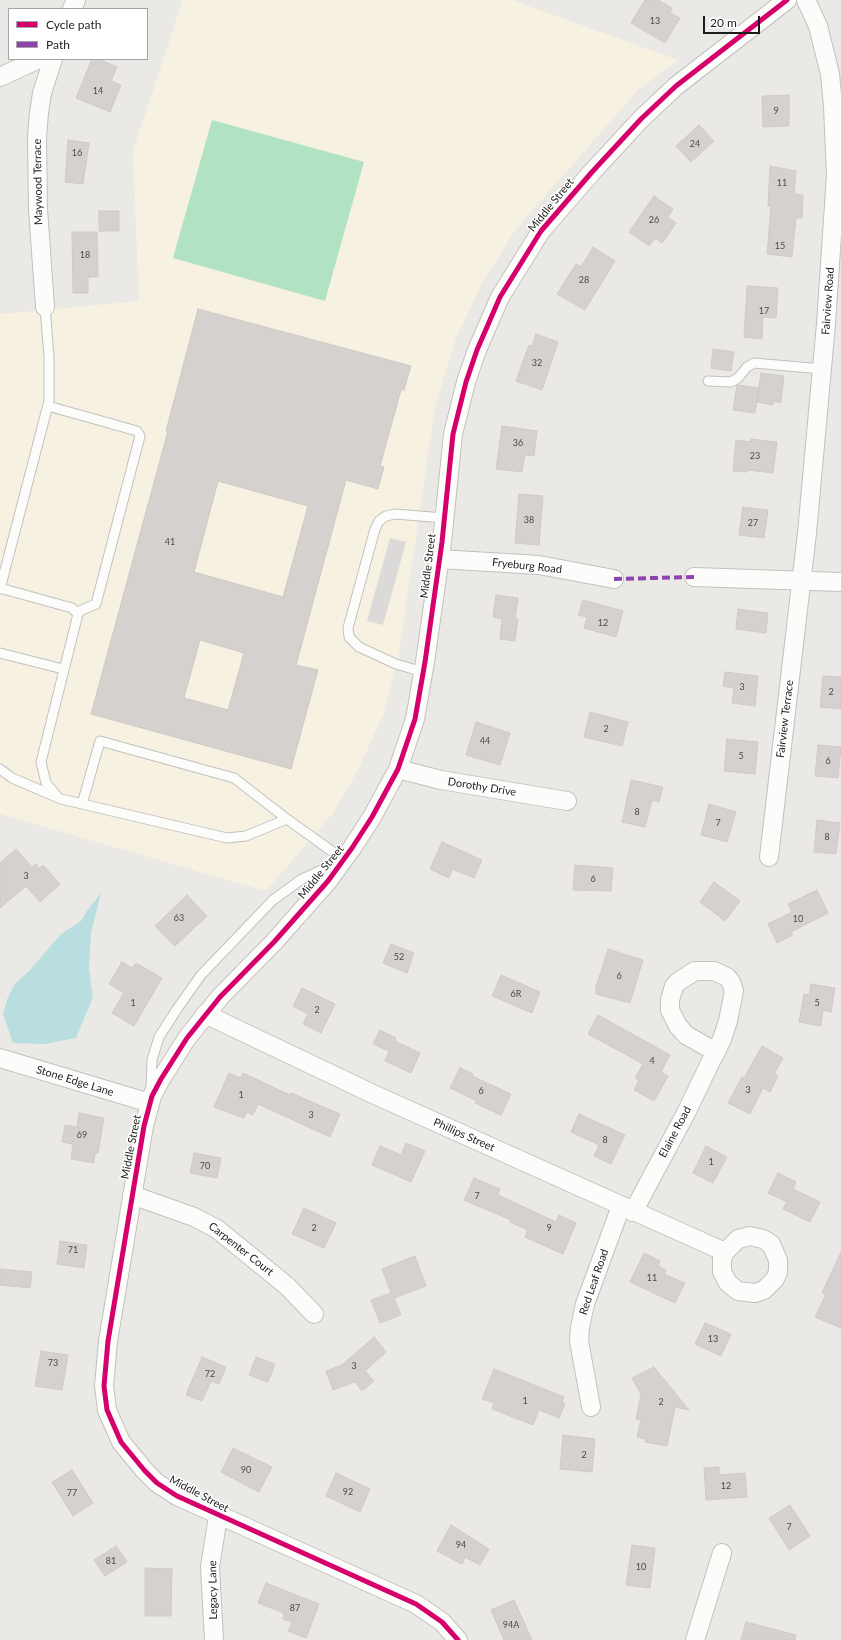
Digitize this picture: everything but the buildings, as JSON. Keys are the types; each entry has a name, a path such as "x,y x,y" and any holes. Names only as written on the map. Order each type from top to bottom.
{"street":[{"name":"Middle Street","path":"458,1640 442,1622 416,1604 218,1516 177,1496 157,1483 136,1462 121,1442 107,1410 104,1386 106,1356 144,1126 150,1103 171,1061 205,1014 301,913 344,860 384,798 398,769 416,719 424,672 444,518 453,434 466,382 477,350 500,297 534,242 592,172 654,106 729,44 787,0"},
{"name":"Fairview Road","path":"802,581 822,369 834,214 836,145 834,106 826,54 818,26 806,0"},
{"path":"0,77 37,60"},
{"name":"Maywood Terrace","path":"45,307 38,208 37,138 42,93 53,60"},
{"name":"Fryeburg Road","path":"439,559 539,565 614,579"},
{"path":"694,577 841,582"},
{"name":"Fairview Terrace","path":"769,858 802,581"},
{"name":"Dorothy Drive","path":"398,769 441,780 567,801"},
{"name":"Elaine Road","path":"627,1209 686,1113 716,1052 731,1010 734,991 733,986 727,977 720,973 702,970 695,971 674,986 670,1000 670,1010 678,1026 686,1035 716,1052"},
{"name":"Phillips Street","path":"205,1014 373,1094 724,1252"},
{"name":"Stone Edge Lane","path":"0,1058 150,1103"},
{"name":"Carpenter Court","path":"132,1195 194,1217 218,1229 287,1286 314,1314"},
{"name":"Red Leaf Road","path":"591,1407 579,1341 580,1321 594,1278 627,1209"},
{"name":"Legacy Lane","path":"214,1640 210,1568 218,1516"},
{"path":"695,1640 722,1553"}],"lane":[{"path":"45,307 50,383 48,406 0,589 72,608 77,612 78,618 63,669 41,762 46,783 60,799"},
{"path":"708,381 730,382 738,378 747,367 754,363 822,369"},
{"path":"48,406 137,430 140,436 96,604 77,612"},
{"path":"424,672 396,664 359,647 349,637 348,623 375,529 379,521 386,516 395,514 444,518"},
{"path":"0,652 63,669"},
{"path":"82,804 100,741 234,778 286,819 344,860"},
{"path":"0,769 12,778 60,799 227,838 246,836 286,819"},
{"path":"150,1103 152,1060 159,1037 202,975 264,908 278,896 302,879 344,860"}],"shaded area":[{"path":"183,0 512,0 678,60 638,90 516,229 483,281 456,338 435,407 399,653 384,713 358,770 333,813 266,891 0,814 0,314 139,301 133,151"},
{"path":"390,538 406,542 383,625 367,621"}],"green space":[{"path":"212,120 364,162 325,301 173,258"}],"water":[{"path":"101,893 91,933 89,969 93,997 76,1038 44,1044 13,1043 3,1014 8,997 15,984 29,971 61,934 81,921"}],"marked path":[{"path":"614,579 694,577"}],"cycle path":[{"path":"458,1640 442,1622 416,1604 177,1496 157,1483 121,1442 107,1410 104,1386 108,1341 144,1126 152,1096 187,1038 220,997 274,942 328,881 372,817 398,769 415,719 425,662 442,542 453,434 466,382 477,350 500,297 541,231 592,172 641,119 676,86 787,0"}]}
